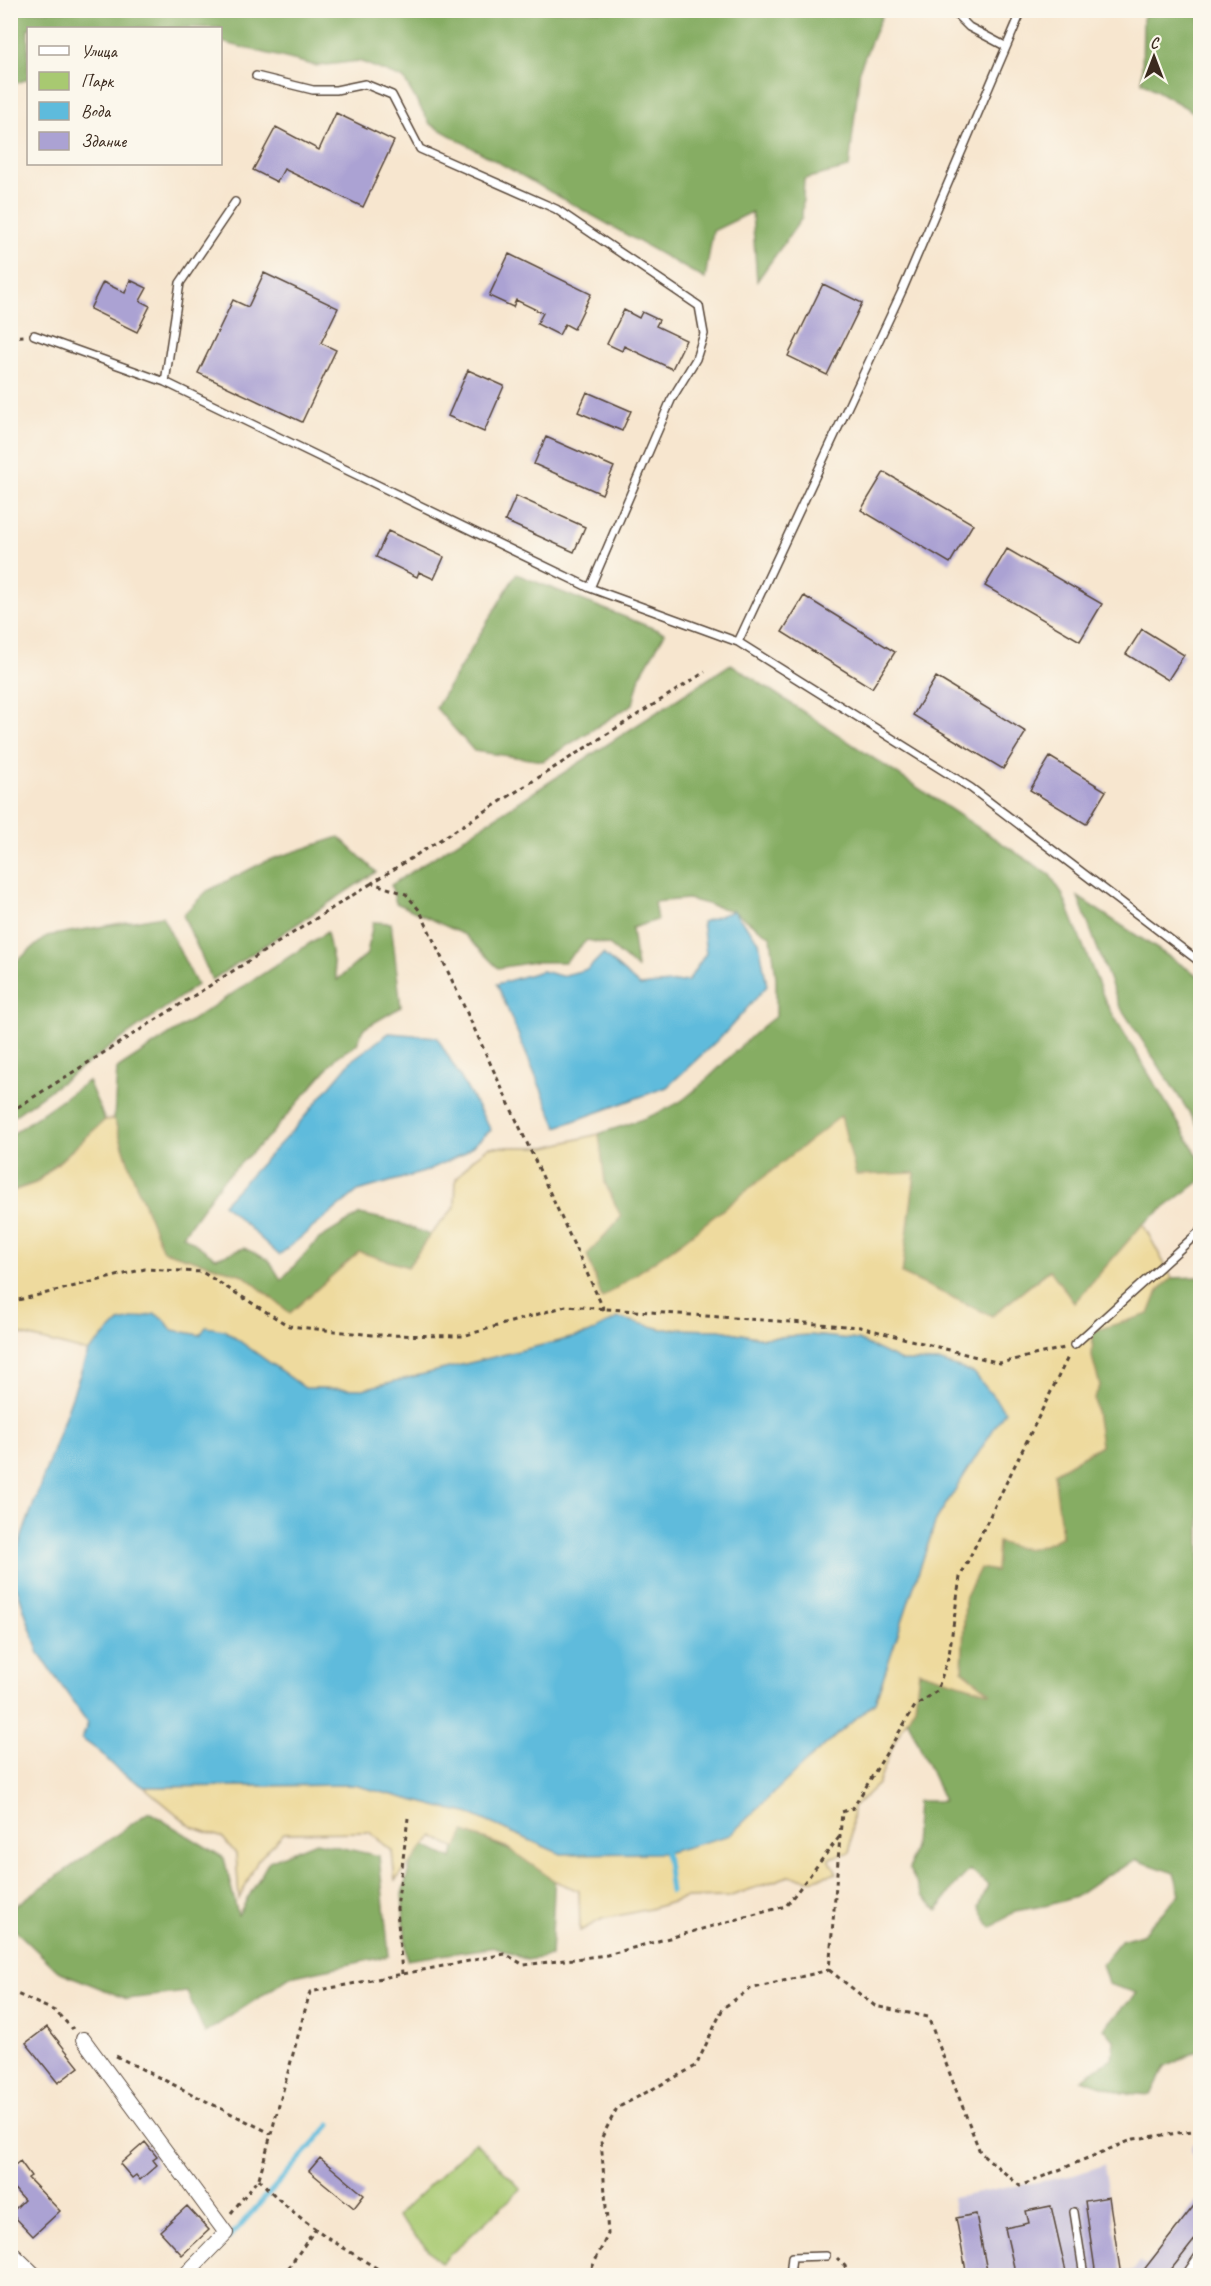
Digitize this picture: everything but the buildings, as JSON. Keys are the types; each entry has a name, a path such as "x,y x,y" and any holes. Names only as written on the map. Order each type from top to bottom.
{"street":[{"path":"83,2039 226,2233 184,2276"},
{"path":"10,2251 36,2276"}],"lane":[{"path":"952,10 969,27 1005,46"},
{"path":"738,642 902,291 1022,10"},
{"path":"256,76 313,90 336,90 364,84 392,95 420,149 556,209 699,306 704,334 696,359 670,400 590,588"},
{"path":"165,382 180,283 235,202"},
{"path":"34,335 165,382 590,588 738,642 972,788 1200,962"},
{"path":"1074,1345 1200,1231"},
{"path":"1074,2212 1084,2276"},
{"path":"1185,2276 1200,2254"},
{"path":"790,2276 792,2257 826,2256"}],"path":[{"path":"10,1112 705,672"},
{"path":"372,883 406,894 420,911 604,1310"},
{"path":"10,1302 145,1269 202,1272 289,1326 372,1335 463,1336 566,1306 860,1327 1000,1363 1074,1345"},
{"path":"828,1970 842,1812 853,1808 915,1706 937,1691 950,1655 960,1577 1074,1345"},
{"path":"402,1974 397,1908 408,1818"},
{"path":"220,2226 259,2178 310,1992 505,1954 524,1965 608,1955 786,1906 840,1836"},
{"path":"828,1970 875,2006 928,2017 980,2152 1020,2186 1134,2139 1200,2130"},
{"path":"588,2276 608,2234 601,2139 617,2108 696,2066 723,2008 750,1989 828,1970"},
{"path":"10,1991 55,2011 83,2039"},
{"path":"114,2055 270,2133"},
{"path":"259,2178 281,2201 316,2229 390,2276"},
{"path":"283,2276 316,2229"},
{"path":"826,2256 839,2259 845,2266 848,2276"}],"shaded area":[{"path":"1200,2137 1200,2275 967,2275 952,2198 1074,2175 1104,2165 1121,2271 1133,2271 1140,2262 1146,2266 1199,2199 1191,2147"}],"green space":[{"path":"11,11 884,11 860,68 849,168 804,179 802,218 757,281 752,212 713,231 705,279 430,124 404,79 359,61 317,66 222,42 222,27 27,27 27,79 11,85"},
{"path":"1150,11 1200,11 1200,116 1142,82 1143,18"},
{"path":"516,574 665,633 640,676 633,704 543,761 474,751 436,708"},
{"path":"731,664 1050,875 1062,893 1106,1003 1200,1159 1200,1181 1143,1224 1074,1303 1049,1270 992,1316 902,1274 915,1173 856,1176 841,1117 683,1241 602,1299 587,1255 621,1217 605,1183 599,1134 655,1114 684,1099 776,1016 776,978 771,937 733,911 688,899 654,902 657,920 632,928 637,968 609,945 587,940 565,962 534,962 498,968 465,935 396,903 391,885"},
{"path":"339,837 376,872 212,980 183,915 207,891 266,861"},
{"path":"1078,897 1200,977 1200,1129 1119,1005"},
{"path":"162,916 197,985 11,1118 11,966 47,936"},
{"path":"373,922 391,923 401,1007 363,1029 357,1044 338,1056 271,1134 221,1182 183,1235 216,1258 244,1248 269,1260 281,1280 319,1239 360,1214 397,1222 430,1235 408,1267 359,1252 290,1313 243,1275 163,1251 134,1180 114,1119 117,1069 327,932 337,980 367,954"},
{"path":"88,1081 105,1120 35,1183 11,1191 10,1136"},
{"path":"1200,1277 1200,2050 1165,2067 1151,2095 1123,2093 1082,2079 1112,2059 1114,2040 1104,2028 1137,1993 1108,1984 1102,1964 1121,1940 1142,1934 1180,1894 1174,1873 1137,1860 1104,1877 1075,1897 1049,1905 1015,1911 991,1928 979,1907 988,1885 970,1870 954,1886 938,1910 922,1895 909,1869 914,1846 917,1801 944,1801 903,1709 915,1706 919,1671 989,1692 962,1671 965,1599 980,1568 995,1571 998,1541 1062,1536 1054,1473 1101,1445 1094,1398 1100,1386 1092,1357 1093,1331 1149,1314 1158,1291 1172,1278"},
{"path":"149,1812 224,1858 238,1915 269,1861 316,1842 379,1856 389,1956 290,1977 205,2033 187,1992 127,1999 58,1971 11,1926 11,1909"},
{"path":"458,1828 555,1870 551,1956 527,1960 496,1947 407,1960 402,1894 417,1842 452,1859"},
{"path":"475,2142 521,2189 441,2263 397,2216"}],"sand":[{"path":"841,1116 856,1175 915,1173 902,1274 992,1316 1050,1270 1074,1303 1143,1224 1172,1278 1158,1291 1149,1314 1093,1331 1092,1357 1100,1386 1094,1398 1101,1445 1054,1473 1062,1536 1045,1545 1031,1548 998,1542 996,1571 980,1568 965,1598 962,1670 991,1693 919,1671 915,1706 895,1740 878,1784 853,1808 850,1852 829,1858 837,1873 810,1880 789,1876 728,1897 685,1898 650,1909 602,1919 580,1931 579,1891 555,1881 506,1847 464,1832 456,1849 433,1836 395,1881 392,1851 369,1832 284,1833 258,1860 239,1899 236,1854 223,1838 192,1827 144,1787 354,1785 468,1813 561,1854 810,1758 875,1702 936,1520 1004,1411 974,1373 941,1362 901,1361 858,1340 810,1335 762,1338 720,1330 662,1329 618,1318 588,1334 363,1389 305,1388 224,1330 200,1335 172,1330 163,1318 119,1322 88,1352 11,1332 10,1192 36,1183 105,1120 114,1119 134,1180 163,1251 243,1275 290,1313 359,1252 408,1267 430,1235 455,1207 456,1179 473,1159 489,1147 546,1147 599,1134 605,1183 621,1217 587,1255 602,1298 683,1241"}],"water":[{"path":"733,911 759,941 767,986 724,1034 667,1087 557,1127 497,984 542,971 561,976 588,969 603,954 640,986 688,981 706,953 702,922"},
{"path":"389,1033 437,1037 491,1130 463,1154 424,1172 358,1191 279,1255 223,1204 295,1128 352,1060"},
{"path":"155,1314 163,1318 172,1330 200,1335 206,1327 224,1330 305,1388 363,1389 588,1334 618,1318 662,1329 720,1330 762,1338 810,1335 858,1340 901,1361 941,1362 974,1373 1005,1411 936,1520 875,1702 810,1758 730,1835 666,1853 561,1854 468,1813 354,1785 144,1787 119,1771 100,1752 82,1739 88,1723 39,1654 15,1582 16,1553 88,1352 119,1322"}],"waterway":[{"path":"666,1853 671,1892"},
{"path":"228,2239 330,2125"},
{"path":"195,2276 214,2254"}]}
